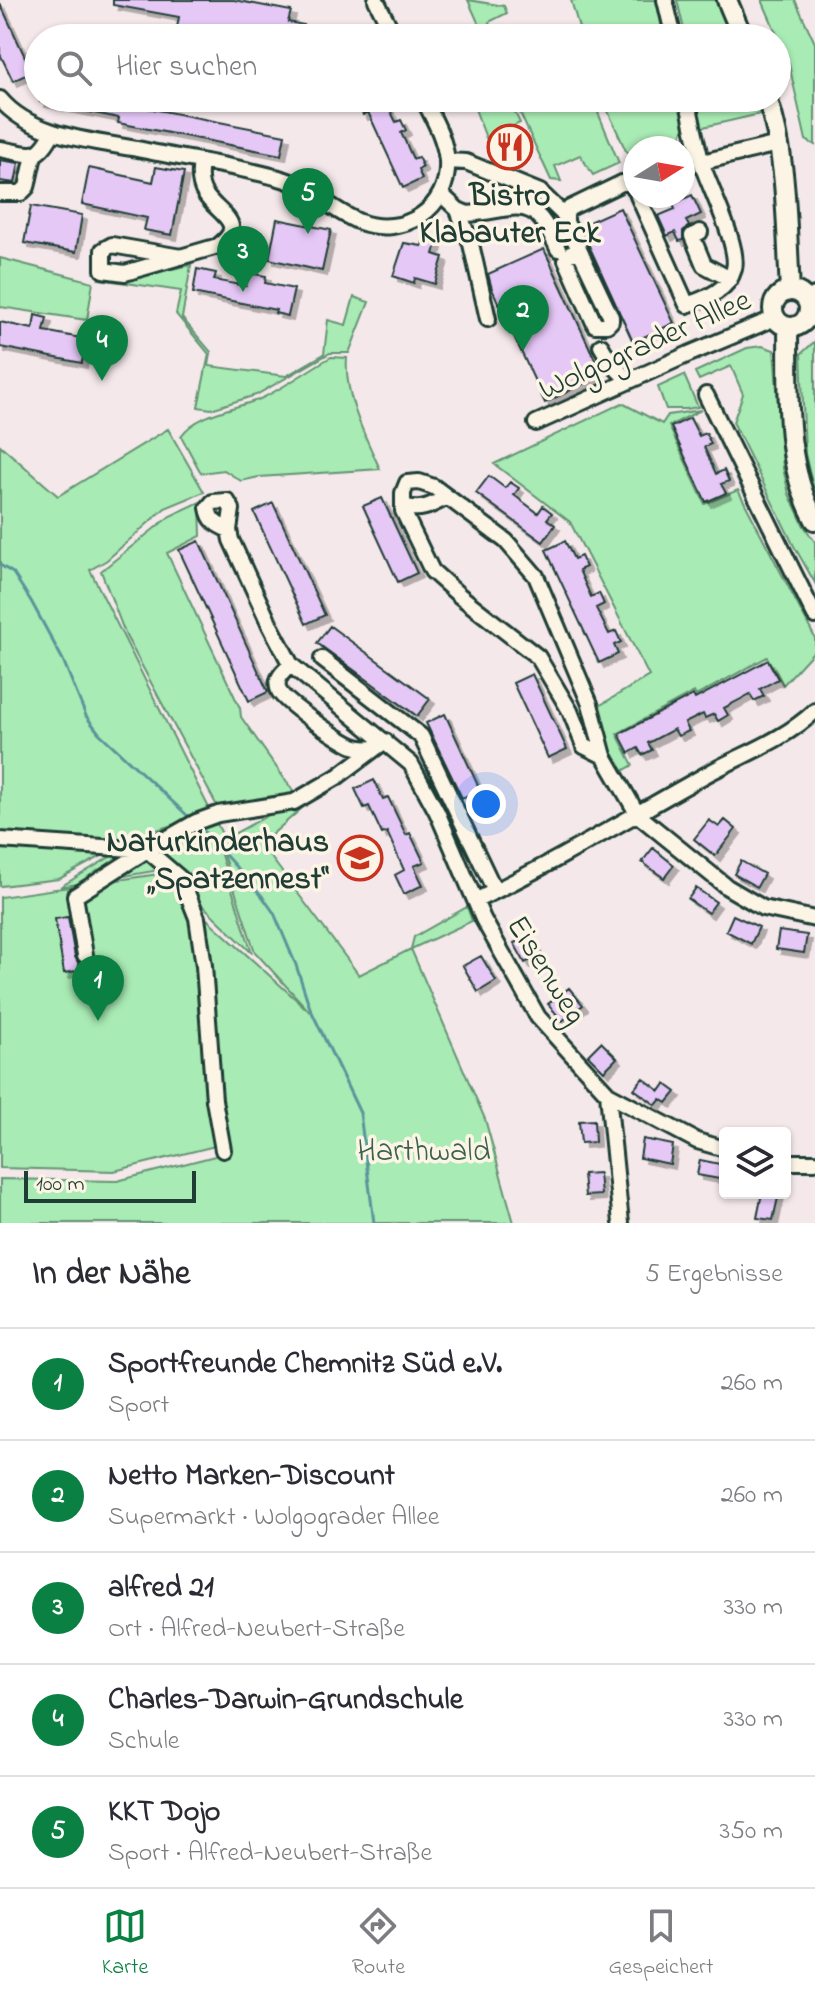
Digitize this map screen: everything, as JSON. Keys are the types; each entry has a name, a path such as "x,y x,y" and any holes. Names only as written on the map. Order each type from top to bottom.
{"main road":[{"path":"727,0 737,24"},
{"name":"Wolgograder Allee","path":"770,112 783,180 790,290"},
{"name":"Wolgograder Allee","path":"782,323 798,326 805,322 811,297 790,290 777,297 773,304 782,323 793,459 802,496 815,520"}],"street":[{"path":"376,0 388,24"},
{"path":"665,0 671,24"},
{"path":"0,99 7,108 53,132 283,178 360,222 381,226 423,217 441,194 447,161 440,133 430,112"},
{"name":"Wolgograder Allee","path":"643,208 687,305 711,296 730,279 735,260 734,246 702,162 690,112"},
{"path":"0,149 34,155 44,150 53,132"},
{"path":"702,162 778,144"},
{"path":"0,193 21,193 27,187 34,155"},
{"path":"447,161 468,162 540,192 565,216 611,317 607,325 595,325 566,260 577,246"},
{"path":"181,257 112,245 103,250 101,260 103,270 125,273 181,257 218,246 226,240 231,231 229,221 205,194 199,174 201,162"},
{"path":"565,216 570,208 623,183"},
{"path":"441,194 467,214 526,207 539,215 558,249"},
{"path":"458,210 471,244 488,319"},
{"name":"Wolgograder Allee","path":"700,232 692,236 704,265 730,279"},
{"name":"Wolgograder Allee","path":"536,423 629,381 782,323"},
{"path":"601,346 611,363 629,381"},
{"path":"706,395 815,616"},
{"path":"604,756 584,746 570,711 538,657 432,571 403,511 403,493 407,483 419,482 434,487 506,541 536,576 590,704 604,756 638,815 727,887 763,908 815,919"},
{"path":"403,505 423,508 447,497"},
{"path":"229,530 291,665 282,672 278,682 280,692 291,704 353,746 366,750 380,745"},
{"path":"322,659 421,736 495,891"},
{"name":"Eisenweg","path":"291,665 380,745 411,764 437,812 483,919 538,1017 608,1094 697,1141 719,1147"},
{"path":"477,900 638,815 711,772 778,739 814,714"},
{"path":"85,955 75,896 196,822 218,814 294,802 337,777 380,745"},
{"path":"0,840 147,850 182,880 197,918 204,966 214,1100 223,1150"},
{"path":"608,1094 621,1223"},
{"path":"791,1162 815,1162"}],"green space":[{"path":"468,0 504,6 507,13 490,24 479,24"},
{"path":"571,0 656,0 661,24 578,24"},
{"path":"677,0 717,0 727,24 683,24"},
{"path":"762,0 795,0 815,43 815,145 806,140 791,73 791,24 772,24"},
{"path":"476,112 515,112 520,123 486,138"},
{"path":"519,112 598,112 619,163 593,175 580,155 555,166 561,181 551,180"},
{"path":"608,112 682,112 685,125 681,136 623,136 623,144"},
{"path":"696,112 760,114 699,128"},
{"path":"0,258 93,282 87,320 0,307"},
{"path":"191,265 182,318 211,352 209,366 286,376 324,354 328,320 346,325 354,297 369,302 349,353 330,353 256,395 211,409 198,407 209,354 176,314 181,291 99,279 103,275 124,279"},
{"path":"815,341 815,495 805,454 801,354"},
{"path":"762,346 774,350 783,468 789,494 815,542 815,583 733,422 743,394 731,366 699,380 695,372 747,348"},
{"path":"331,357 347,358 352,401 380,469 259,477 241,481 224,470 201,473 181,436 188,428 206,417 269,395"},
{"path":"684,375 698,407 666,409 658,387"},
{"path":"622,403 662,424 668,415 701,410 669,426 705,504 738,490 815,638 815,650 783,685 767,657 617,734 633,765 621,772 607,741 599,706 649,676 570,522 494,464"},
{"path":"168,429 204,492 165,508 107,560 90,570 223,836 216,839 252,953 165,869 60,887 140,839 172,825 139,836 59,879 0,886 0,445 58,496"},
{"path":"200,502 201,536 167,553 240,708 241,717 298,798 217,806 126,636 101,571 170,516"},
{"name":"Harthwald","path":"309,802 261,844 359,975 411,949 485,1119 514,1223 0,1223 0,1179 117,1181 219,1155 219,1145 114,1171 0,1168 0,897 166,873 168,884 310,1012 255,952 219,842 272,813"},
{"path":"467,907 472,921 411,949 414,937"}],"building":[{"path":"113,0 234,0 291,11 288,22 299,24 178,24 179,17 113,5"},
{"path":"0,3 24,55 24,76 13,81 0,54"},
{"path":"89,112 168,112 285,135 281,155 118,123 119,118"},
{"path":"368,112 391,112 396,122 401,120 406,130 401,133 413,159 418,157 423,167 418,170 422,179 403,188"},
{"path":"0,160 19,163 15,183 0,181"},
{"path":"156,167 184,172 172,235 144,230 147,218 82,204 89,168 153,182"},
{"path":"695,201 701,214 686,221 689,226 683,231 683,240 679,241 675,232 667,236 658,216 675,209 695,208"},
{"path":"31,206 82,215 76,252 24,243"},
{"path":"620,208 674,323 633,342 580,226"},
{"path":"277,219 331,230 322,271 269,259"},
{"path":"424,240 437,244 434,254 443,257 435,284 415,278 414,283 393,276 404,243 422,246"},
{"path":"544,249 597,364 592,366 597,377 545,403 492,289 488,274"},
{"path":"197,269 216,273 214,280 246,286 249,273 266,276 265,283 294,289 288,316 275,313 276,310 193,293"},
{"path":"35,315 47,318 44,331 86,339 82,363 0,347 0,322 33,329"},
{"path":"690,418 699,436 706,433 711,444 704,447 716,474 724,470 729,481 721,484 726,493 706,502 671,427"},
{"path":"489,476 505,488 510,482 519,488 514,495 538,513 543,506 552,513 547,519 555,525 543,542 476,493"},
{"path":"382,498 417,573 398,582 363,506"},
{"path":"273,503 325,615 306,624 254,512"},
{"path":"199,541 268,692 249,701 179,550"},
{"path":"565,541 574,559 581,556 586,567 579,570 591,597 599,593 604,604 596,608 609,634 616,631 621,642 614,645 618,654 599,663 546,550"},
{"path":"330,626 430,699 417,716 317,643"},
{"path":"768,660 778,679 760,689 764,696 754,701 750,694 724,708 728,715 718,721 714,714 705,718 703,714 685,723 689,731 678,736 674,729 648,743 652,750 642,755 638,748 629,753 619,734 693,695 695,699"},
{"path":"532,674 567,749 548,758 513,683"},
{"path":"445,714 480,790 462,798 426,723"},
{"path":"374,780 383,799 388,797 406,835 410,833 424,862 414,866 423,885 404,894 395,875 404,870 387,832 382,834 369,806 364,808 355,789"},
{"path":"709,820 719,827 725,820 736,829 715,856 694,839"},
{"path":"653,848 674,865 664,878 642,862"},
{"path":"741,861 764,874 757,887 734,874"},
{"path":"696,888 716,902 708,913 688,899"},
{"path":"733,915 759,927 751,944 726,931"},
{"path":"68,917 75,957 82,970 64,973 55,919"},
{"path":"779,931 807,935 804,953 776,949"},
{"path":"530,935 540,955 525,963 514,943"},
{"path":"481,956 496,981 478,992 463,966"},
{"path":"569,988 583,1005 562,1021 548,1004"},
{"path":"601,1042 617,1058 604,1071 588,1055"},
{"path":"643,1078 660,1091 665,1084 676,1092 667,1103 661,1099 656,1105 634,1089"},
{"path":"594,1120 595,1142 581,1143 579,1121"},
{"path":"643,1139 673,1145 670,1164 640,1158"},
{"path":"700,1160 719,1164 719,1179 697,1175"},
{"path":"599,1173 601,1195 585,1196 583,1174"},
{"path":"761,1199 778,1199 773,1220 757,1218"}],"waterway":[{"path":"0,565 13,573 31,601 63,660 86,716 99,733 190,818"},
{"path":"200,827 274,913 310,1008 360,1113 374,1223"}],"place":[{"name":"Bistro Klabauter Eck","path":"510,147"},
{"name":"KKT Dojo","path":"308,234"},
{"name":"alfred 21","path":"243,292"},
{"name":"Netto Marken-Discount","path":"523,351"},
{"name":"Charles-Darwin-Grundschule","path":"102,381"},
{"name":"Naturkinderhaus „Spatzennest“","path":"360,858"},
{"name":"Sportfreunde Chemnitz Süd e.V.","path":"98,1021"}]}
